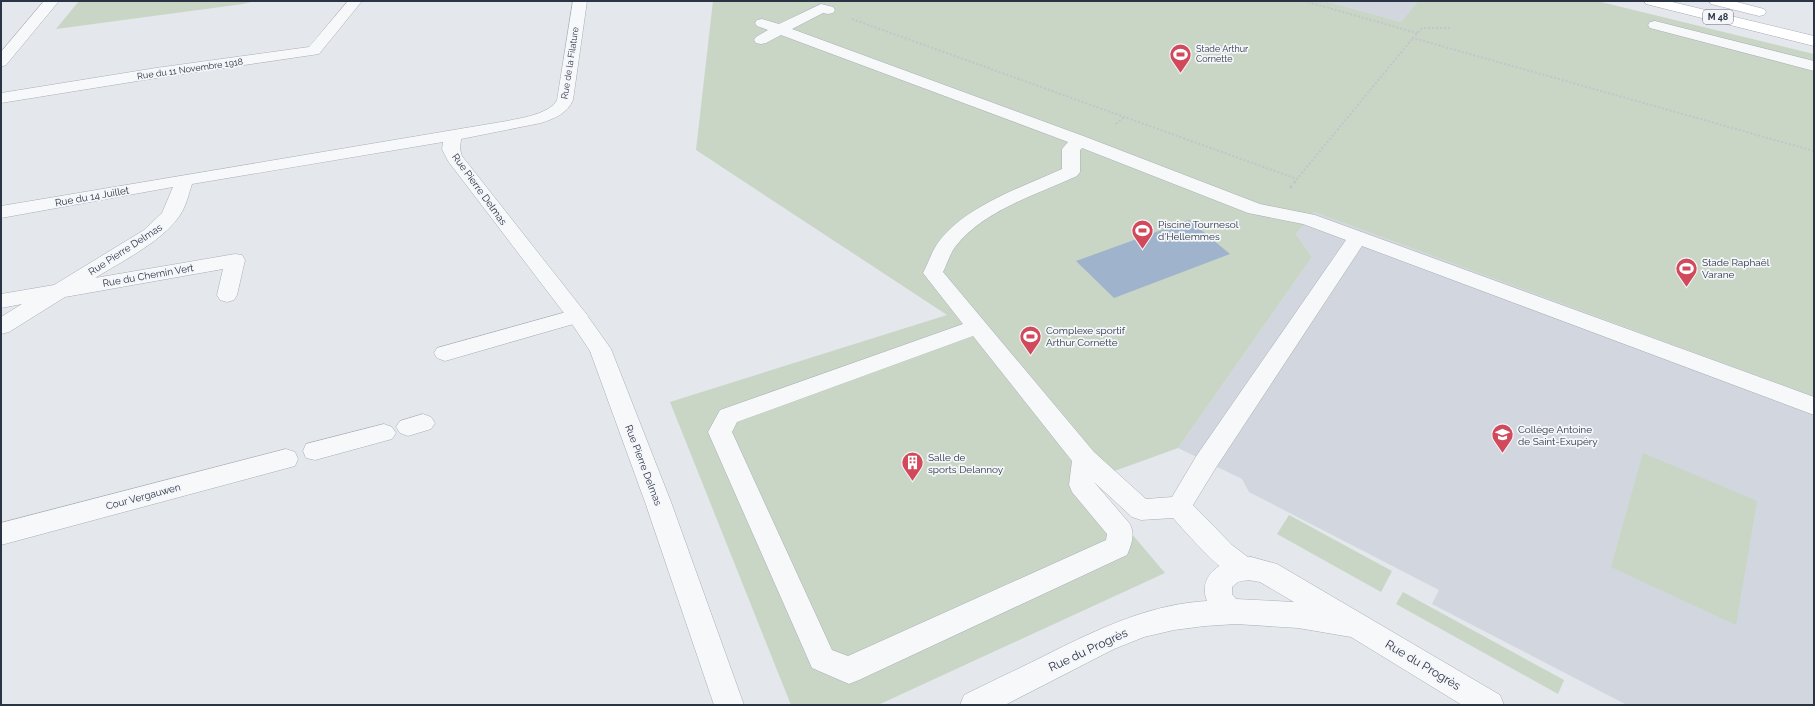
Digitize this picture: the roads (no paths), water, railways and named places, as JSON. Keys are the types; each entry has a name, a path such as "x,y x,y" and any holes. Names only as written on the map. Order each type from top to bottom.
{"main road":[{"name":"M 48","path":"1651,1 1814,41"},
{"name":"M 48","path":"1716,1 1770,15"}],"street":[{"path":"1,62 52,1"},
{"name":"Rue du 11 Novembre 1918","path":"1,98 178,70 314,51 356,1"},
{"name":"Rue de la Filature","path":"453,135 530,121 555,112 563,106 580,1"},
{"path":"761,40 821,8 828,10"},
{"path":"762,23 782,29 1255,209 1308,219 1814,406"},
{"path":"1655,25 1814,66"},
{"path":"184,180 453,135"},
{"name":"Rue Pierre Delmas","path":"453,135 451,149 454,157 577,316 600,349 658,502 729,705"},
{"path":"1080,142 1071,149 1071,172 998,205 973,221 948,244 933,273 1085,459 1142,510 1179,507"},
{"name":"Rue Pierre Delmas","path":"1,327 165,224 172,214 184,180"},
{"name":"Rue du 14 Juillet","path":"1,212 184,180"},
{"path":"1179,507 1206,462 1358,238"},
{"name":"Rue du Chemin Vert","path":"1,301 235,260 227,295"},
{"path":"445,353 577,316"},
{"path":"976,327 728,416 720,432 822,659 848,670 1118,547 1120,532 1081,485 1085,459"},
{"path":"315,451 384,433"},
{"name":"Cour Vergauwen","path":"1,534 286,459"},
{"path":"1179,507 1223,553 1244,569"},
{"name":"Rue du Progrès","path":"1232,613 1223,606 1217,589 1219,582 1232,572 1244,569 1257,569 1273,575 1489,705"},
{"name":"Rue du Progrès","path":"975,705 1116,634 1155,622 1182,616 1232,613 1298,615 1357,626"}],"water":[{"path":"1189,220 1230,254 1114,298 1076,261"}],"place":[{"name":"Stade Arthur Cornette","path":"1181,74"},
{"name":"Piscine Tournesol d'Hellemmes","path":"1142,250"},
{"name":"Stade Raphaël Varane","path":"1687,288"},
{"name":"Complexe sportif Arthur Cornette","path":"1030,356"},
{"name":"Collège Antoine de Saint-Exupéry","path":"1503,454"},
{"name":"Salle de sports Delannoy","path":"912,482"}]}
